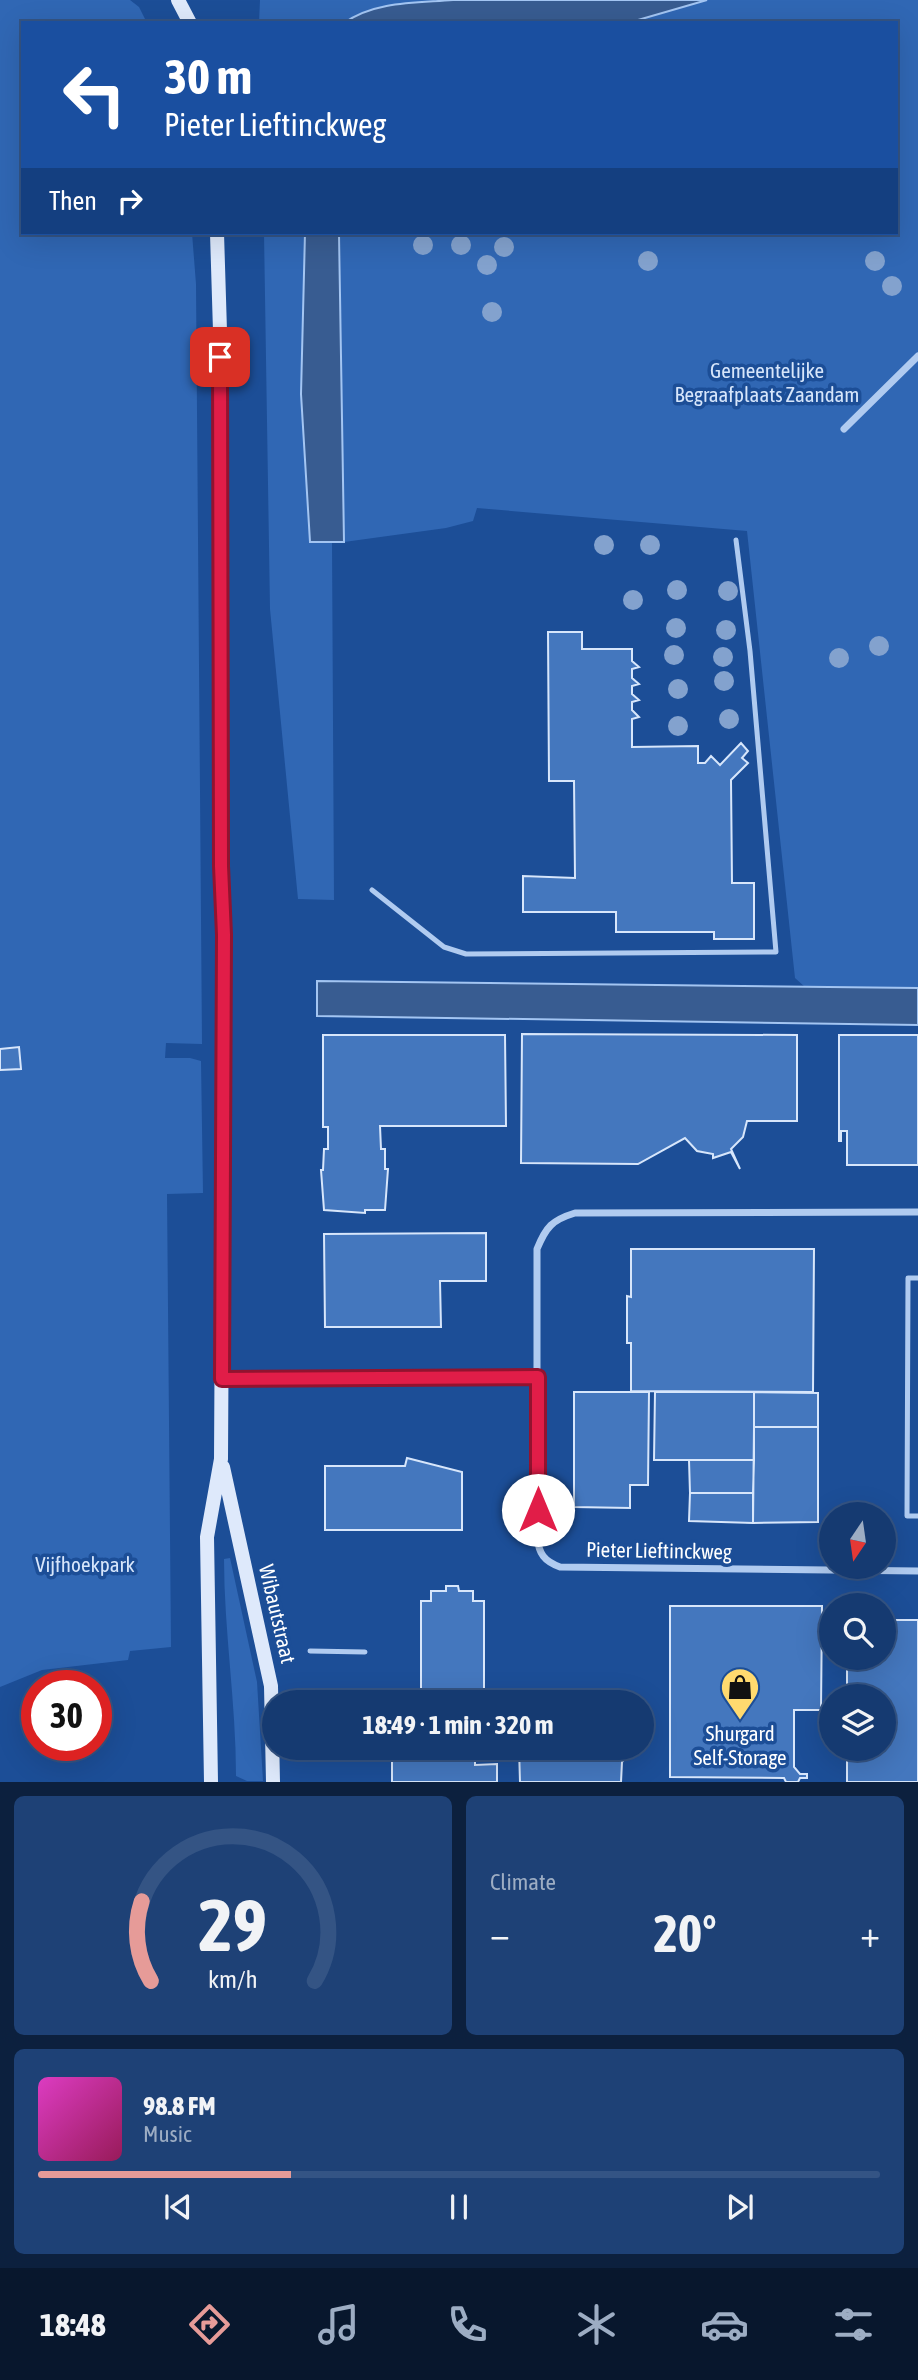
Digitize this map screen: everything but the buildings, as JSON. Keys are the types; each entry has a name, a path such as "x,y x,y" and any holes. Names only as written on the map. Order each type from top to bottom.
{"street":[{"path":"178,0 189,21"},
{"name":"Wibautstraat","path":"211,1782 207,1537 221,1459 224,935 221,866 220,331 217,235"},
{"path":"844,429 918,356"},
{"name":"Pieter Lieftinckweg","path":"918,1212 575,1213 558,1218 544,1231 537,1249 537,1537 539,1549 547,1562 560,1567 918,1571"},
{"path":"222,1379 538,1377"},
{"name":"Wibautstraat","path":"221,1459 271,1686 273,1782"}],"lane":[{"path":"372,890 444,947 466,954 776,952 751,665 736,540"},
{"path":"918,1278 908,1278 907,1516 918,1516"},
{"path":"310,1651 365,1652"}],"green space":[{"name":"Vijfhoekpark","path":"0,0 130,0 139,7 146,21 21,21 21,235 192,235 196,284 202,1044 166,1043 165,1058 201,1061 203,1193 167,1194 171,1647 130,1651 128,1660 21,1670 21,1678 0,1687"},
{"path":"260,0 453,0 382,7 347,21 259,21"},
{"name":"Gemeentelijke Begraafplaats Zaandam","path":"707,0 918,0 918,988 805,987 795,978 747,531 477,508 473,521 446,528 344,542 340,235 898,235 898,21 630,21"},
{"path":"264,235 305,235 301,394 310,542 332,542 334,900 298,899 270,609"},
{"path":"230,1558 257,1682 263,1781 247,1781 236,1776 224,1559"}],"shaded area":[{"path":"453,0 707,0 630,21 347,21 382,7"},
{"path":"305,235 339,235 344,542 310,542 301,394"},
{"path":"317,981 918,988 918,1025 317,1016"}],"place":[{"name":"Shurgard Self-Storage","path":"740,1721"}],"route":[{"path":"220,357 221,866 224,935 222,1379 538,1377 538,1510"}]}
